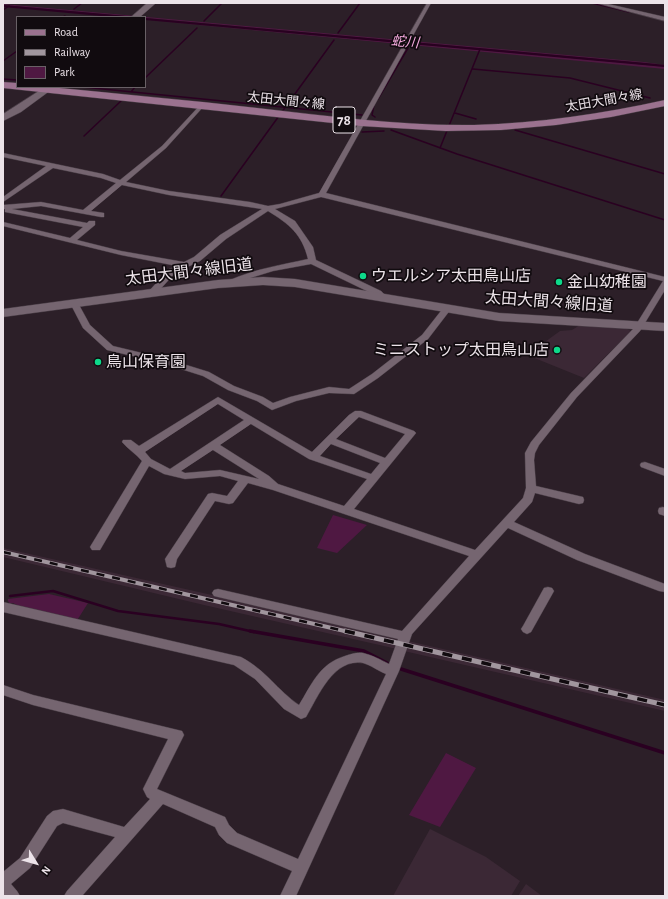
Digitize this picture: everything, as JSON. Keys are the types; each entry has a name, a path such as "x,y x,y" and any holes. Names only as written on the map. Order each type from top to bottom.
{"main road":[{"path":"3,82 16,83"},
{"path":"3,85 16,86"},
{"name":"太田大間々線","path":"51,88 364,121 448,125 524,122 574,117 665,100"},
{"name":"太田大間々線","path":"51,88 202,105 446,128 526,126 605,116 665,103"}],"street":[{"path":"136,16 152,3"},
{"path":"322,194 429,3"},
{"path":"598,3 665,19"},
{"path":"3,118 51,88"},
{"path":"85,212 164,147 202,105"},
{"path":"3,155 103,176 121,183 169,193 250,204 268,208 292,223 309,247 312,261"},
{"path":"3,200 51,166"},
{"path":"152,293 172,271 197,259 223,237 268,208 281,206 322,194 340,200 665,279"},
{"path":"3,207 42,204 101,215 72,240"},
{"path":"3,207 10,210 89,226"},
{"path":"3,224 121,253 184,264"},
{"path":"233,282 244,277 272,269 312,261 378,293 384,298"},
{"name":"太田大間々線旧道","path":"3,313 233,282 263,281 295,282 499,317 665,327"},
{"path":"288,896 393,671 404,636 476,555 528,500 531,488 529,460 530,453 535,444 574,395 640,325 665,283"},
{"path":"74,303 86,326 110,348 164,361 206,374 231,388 260,399 272,407 293,399 330,390 351,392 376,376 425,337 447,309"},
{"path":"139,451 218,400 313,458 373,478"},
{"path":"313,458 329,440 358,413 411,433 346,511"},
{"path":"171,473 251,420"},
{"path":"329,440 387,462"},
{"path":"127,442 139,451 147,461 171,473 185,476 220,473 276,487 466,550 476,555"},
{"path":"213,445 265,478 276,487"},
{"path":"96,547 147,461"},
{"path":"645,465 665,473"},
{"path":"171,564 171,559 212,497 229,500 232,498 244,479"},
{"path":"531,488 579,500"},
{"path":"507,523 581,557 662,588"},
{"path":"527,629 548,591"},
{"path":"218,593 404,636"},
{"path":"3,607 238,661 248,666 259,675 285,702 301,713 327,672 336,664 353,658 364,657 383,668 393,671"},
{"path":"3,690 33,700 177,735 150,789 152,793 220,822 224,830 232,838 302,868"},
{"path":"72,896 160,797"},
{"path":"3,881 25,863 52,821 58,816 63,816 117,831 125,836"},
{"path":"3,887 12,896"}],"shaded area":[{"path":"580,325 623,327 631,331 584,378 527,355 560,331 572,330"},
{"path":"3,548 212,595 400,640 397,649 204,605 3,557"},
{"path":"408,641 665,700 665,711 404,651"},
{"path":"430,829 486,857 520,881 511,896 393,896"},
{"path":"526,884 542,896 518,896"}],"green space":[{"path":"3,4 136,16 124,16"},
{"path":"146,17 644,62 665,65 146,18"},
{"path":"146,20 627,63 665,67 665,69"},
{"path":"333,515 367,525 337,553 317,548"},
{"path":"49,594 88,603 76,622 13,603 10,604 8,601 8,599"},
{"path":"446,753 476,768 440,827 409,815"}],"water":[{"path":"3,5 127,16 101,16 3,7"},
{"path":"146,18 646,63 665,65 665,67 146,20"}],"waterway":[{"path":"74,9 82,3"},
{"path":"204,21 222,3"},
{"path":"338,33 360,3"},
{"path":"592,3 629,12"},
{"name":"蛇川","path":"3,10 9,6"},
{"path":"146,77 197,28"},
{"path":"285,107 334,40"},
{"path":"378,99 408,48"},
{"path":"440,148 480,49"},
{"path":"3,61 16,52"},
{"path":"473,69 570,78 650,98"},
{"path":"3,79 16,80"},
{"path":"93,88 131,92"},
{"path":"131,92 134,88"},
{"path":"131,92 285,107"},
{"path":"84,136 121,101"},
{"path":"374,105 372,115 375,117"},
{"path":"221,196 285,107"},
{"path":"285,107 362,115"},
{"path":"455,113 476,119"},
{"path":"391,130 440,148"},
{"path":"515,130 665,174"},
{"path":"362,132 384,131"},
{"path":"440,148 665,220"},
{"path":"10,596 53,591 118,611 219,624 254,632"},
{"path":"250,631 364,651 387,663"},
{"path":"401,669 665,753"}],"railway":[{"path":"3,552 349,632"},
{"path":"345,631 665,705"}],"place":[{"name":"ウエルシア太田鳥山店","path":"363,276"},
{"name":"金山幼稚園","path":"559,282"},
{"name":"ミニストップ太田鳥山店","path":"557,350"},
{"name":"鳥山保育園","path":"98,362"}]}
